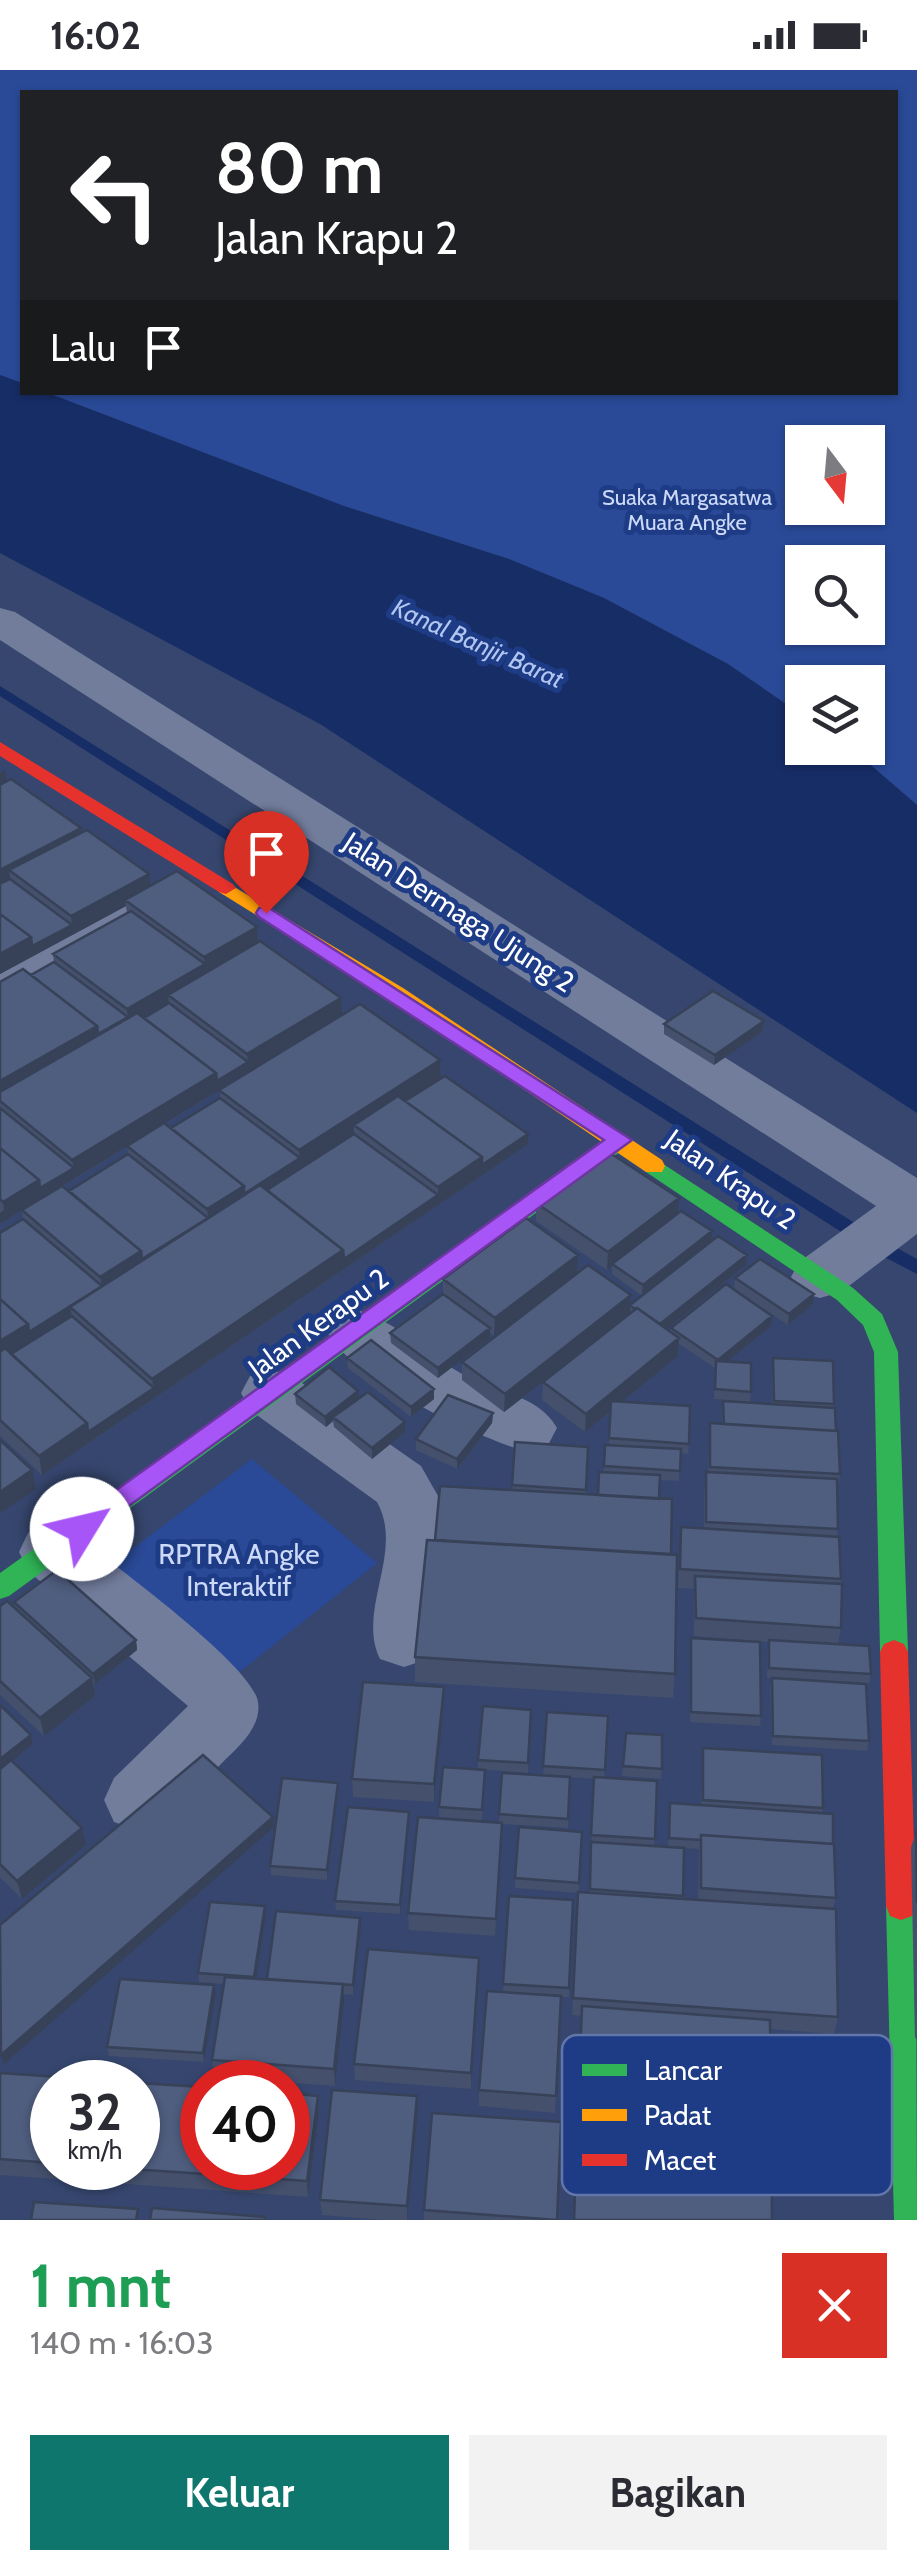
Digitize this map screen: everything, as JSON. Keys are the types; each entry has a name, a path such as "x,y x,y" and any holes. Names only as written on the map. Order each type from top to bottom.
{"street":[{"name":"Jalan Dermaga Ujung 2","path":"0,621 912,1208"},
{"name":"Jalan Krapu 2","path":"0,748 396,993 828,1271 874,1320 886,1352 906,1788 910,2220"},
{"path":"0,799 43,777"},
{"path":"0,987 201,872"},
{"path":"347,1024 396,993"},
{"name":"Jalan Kerapu 2","path":"26,1570 620,1140"},
{"path":"828,1271 912,1208"},
{"path":"357,1332 442,1390 526,1428"},
{"path":"271,1393 358,1459 399,1484 414,1510 419,1542 404,1638"},
{"path":"26,1570 214,1687 224,1700 223,1717 139,1800"}],"green space":[{"name":"Suaka Margasatwa Muara Angke","path":"0,70 917,70 917,805 871,765 885,765 885,665 785,665 785,703 728,664 604,598 509,559 344,506 53,395 898,395 898,90 20,90 20,382 0,375"},
{"name":"RPTRA Angke Interaktif","path":"252,1459 377,1563 232,1678 103,1571"}],"water":[{"name":"Kanal Banjir Barat","path":"0,375 20,382 20,395 53,395 344,506 509,559 604,598 728,664 785,703 785,765 871,765 917,805 917,1113 320,724 0,553"}],"building":[{"path":"11,779 81,828 0,870 0,785"},
{"path":"87,830 149,874 71,916 9,870"},
{"path":"177,871 257,927 204,957 125,900"},
{"path":"10,879 72,925 32,946 31,937 0,914 0,884"},
{"path":"131,911 205,964 127,1009 53,954"},
{"path":"0,914 31,937 0,954"},
{"path":"260,941 341,998 247,1054 168,995"},
{"path":"54,962 128,1017 98,1034 97,1026 31,975"},
{"path":"23,969 97,1026 0,1081 0,982"},
{"path":"713,991 764,1021 715,1055 664,1024"},
{"path":"169,1003 248,1062 217,1081 216,1073 144,1018"},
{"path":"360,1004 440,1060 299,1150 219,1090"},
{"path":"137,1013 216,1073 72,1160 0,1101 0,1092"},
{"path":"445,1076 528,1134 482,1165 482,1157 405,1101"},
{"path":"398,1096 482,1157 438,1187 354,1125"},
{"path":"220,1098 300,1158 244,1194 244,1186 171,1128"},
{"path":"0,1108 74,1168 40,1188 39,1180 0,1148"},
{"path":"164,1123 244,1186 207,1209 127,1146"},
{"path":"354,1134 438,1195 344,1259 343,1250 267,1190"},
{"path":"0,1148 39,1180 3,1202 0,1199"},
{"path":"607,1151 679,1198 608,1252 536,1203"},
{"path":"128,1154 208,1218 142,1259 141,1251 69,1191"},
{"path":"260,1185 343,1250 152,1379 70,1307"},
{"path":"62,1186 141,1251 100,1277 22,1210"},
{"path":"681,1211 712,1231 643,1285 612,1264"},
{"path":"526,1218 578,1255 495,1318 443,1279"},
{"path":"23,1219 102,1286 29,1332 28,1324 0,1299 0,1233"},
{"path":"718,1236 747,1255 660,1324 630,1305"},
{"path":"760,1259 814,1294 789,1314 735,1278"},
{"path":"588,1265 631,1295 505,1394 462,1362"},
{"path":"726,1284 772,1316 718,1360 671,1328"},
{"path":"443,1294 490,1328 438,1368 390,1333"},
{"path":"0,1299 28,1324 0,1341"},
{"path":"637,1308 679,1338 586,1414 543,1382"},
{"path":"72,1316 154,1388 88,1432 87,1423 11,1354"},
{"path":"371,1340 434,1389 411,1407 347,1358"},
{"path":"5,1348 87,1423 39,1456 0,1420 0,1352"},
{"path":"773,1358 833,1361 834,1404 774,1401"},
{"path":"716,1361 751,1363 751,1392 715,1389"},
{"path":"329,1367 358,1391 325,1417 295,1394"},
{"path":"368,1392 405,1422 372,1448 333,1417"},
{"path":"448,1395 493,1413 457,1459 416,1439"},
{"path":"611,1401 690,1406 689,1444 609,1438"},
{"path":"723,1401 835,1408 836,1431 724,1424"},
{"path":"710,1423 838,1431 840,1474 710,1467"},
{"path":"0,1440 32,1470 0,1492"},
{"path":"515,1442 588,1447 586,1490 512,1485"},
{"path":"605,1445 681,1449 680,1471 604,1466"},
{"path":"599,1472 660,1475 659,1499 598,1495"},
{"path":"706,1472 837,1479 838,1529 706,1522"},
{"path":"440,1486 672,1499 671,1554 435,1540"},
{"path":"681,1527 839,1537 841,1579 680,1569"},
{"path":"427,1540 677,1555 675,1674 415,1657"},
{"path":"57,1570 136,1640 93,1674 14,1602"},
{"path":"695,1576 842,1584 841,1628 696,1618"},
{"path":"7,1601 92,1678 40,1718 0,1681 0,1606"},
{"path":"691,1638 760,1642 761,1716 691,1712"},
{"path":"769,1640 869,1646 871,1674 769,1668"},
{"path":"772,1678 866,1684 869,1741 773,1736"},
{"path":"363,1682 444,1687 434,1784 352,1779"},
{"path":"0,1705 31,1735 0,1759"},
{"path":"483,1706 531,1710 528,1763 478,1760"},
{"path":"547,1712 608,1716 605,1770 543,1766"},
{"path":"626,1733 662,1735 662,1769 623,1766"},
{"path":"703,1748 822,1755 823,1808 703,1800"},
{"path":"203,1755 273,1817 1,2055 0,1925"},
{"path":"11,1760 82,1828 17,1881 0,1864 0,1769"},
{"path":"443,1767 485,1770 482,1810 439,1807"},
{"path":"502,1773 570,1777 568,1819 499,1814"},
{"path":"594,1777 657,1781 655,1839 591,1835"},
{"path":"282,1778 338,1783 327,1870 270,1866"},
{"path":"670,1803 833,1814 833,1844 701,1835 701,1840 669,1838"},
{"path":"348,1807 409,1812 400,1905 335,1901"},
{"path":"418,1817 502,1823 496,1919 408,1913"},
{"path":"519,1827 582,1832 579,1883 515,1878"},
{"path":"701,1835 834,1844 836,1898 701,1888"},
{"path":"591,1842 684,1848 683,1896 590,1889"},
{"path":"578,1892 836,1909 838,2017 573,1998"},
{"path":"509,1896 573,1900 569,1988 503,1984"},
{"path":"210,1902 265,1906 254,1977 198,1973"},
{"path":"276,1911 360,1918 353,1985 267,1979"},
{"path":"368,1949 479,1958 471,2073 354,2064"},
{"path":"225,1977 343,1984 334,2069 310,2067 310,2060 212,2060"},
{"path":"120,1979 214,1985 203,2053 107,2047"},
{"path":"487,1991 561,1996 556,2096 479,2090"},
{"path":"582,2006 770,2020 770,2035 581,2035"},
{"path":"0,2073 30,2075 30,2161 0,2159"},
{"path":"160,2084 180,2086 180,2172 160,2171"},
{"path":"332,2090 417,2096 407,2206 320,2200"},
{"path":"310,2095 318,2096 310,2158"},
{"path":"432,2113 561,2122 557,2220 424,2210"},
{"path":"575,2195 772,2195 772,2220 574,2220"},
{"path":"34,2202 138,2209 136,2220 31,2220"},
{"path":"152,2208 265,2217 265,2220 150,2220"}],"waterway":[{"path":"0,690 871,1242 917,1267"}],"traffic: fast":[{"path":"0,1588 620,1140"},
{"path":"654,1166 845,1294 873,1320 886,1352 894,1652"},
{"path":"901,1906 910,2220"}],"traffic: slow":[{"path":"226,888 396,993 654,1166"}],"traffic: jam":[{"path":"0,748 226,888"},
{"path":"894,1652 901,1906"}],"route":[{"path":"82,1529 620,1140 266,913"}]}
